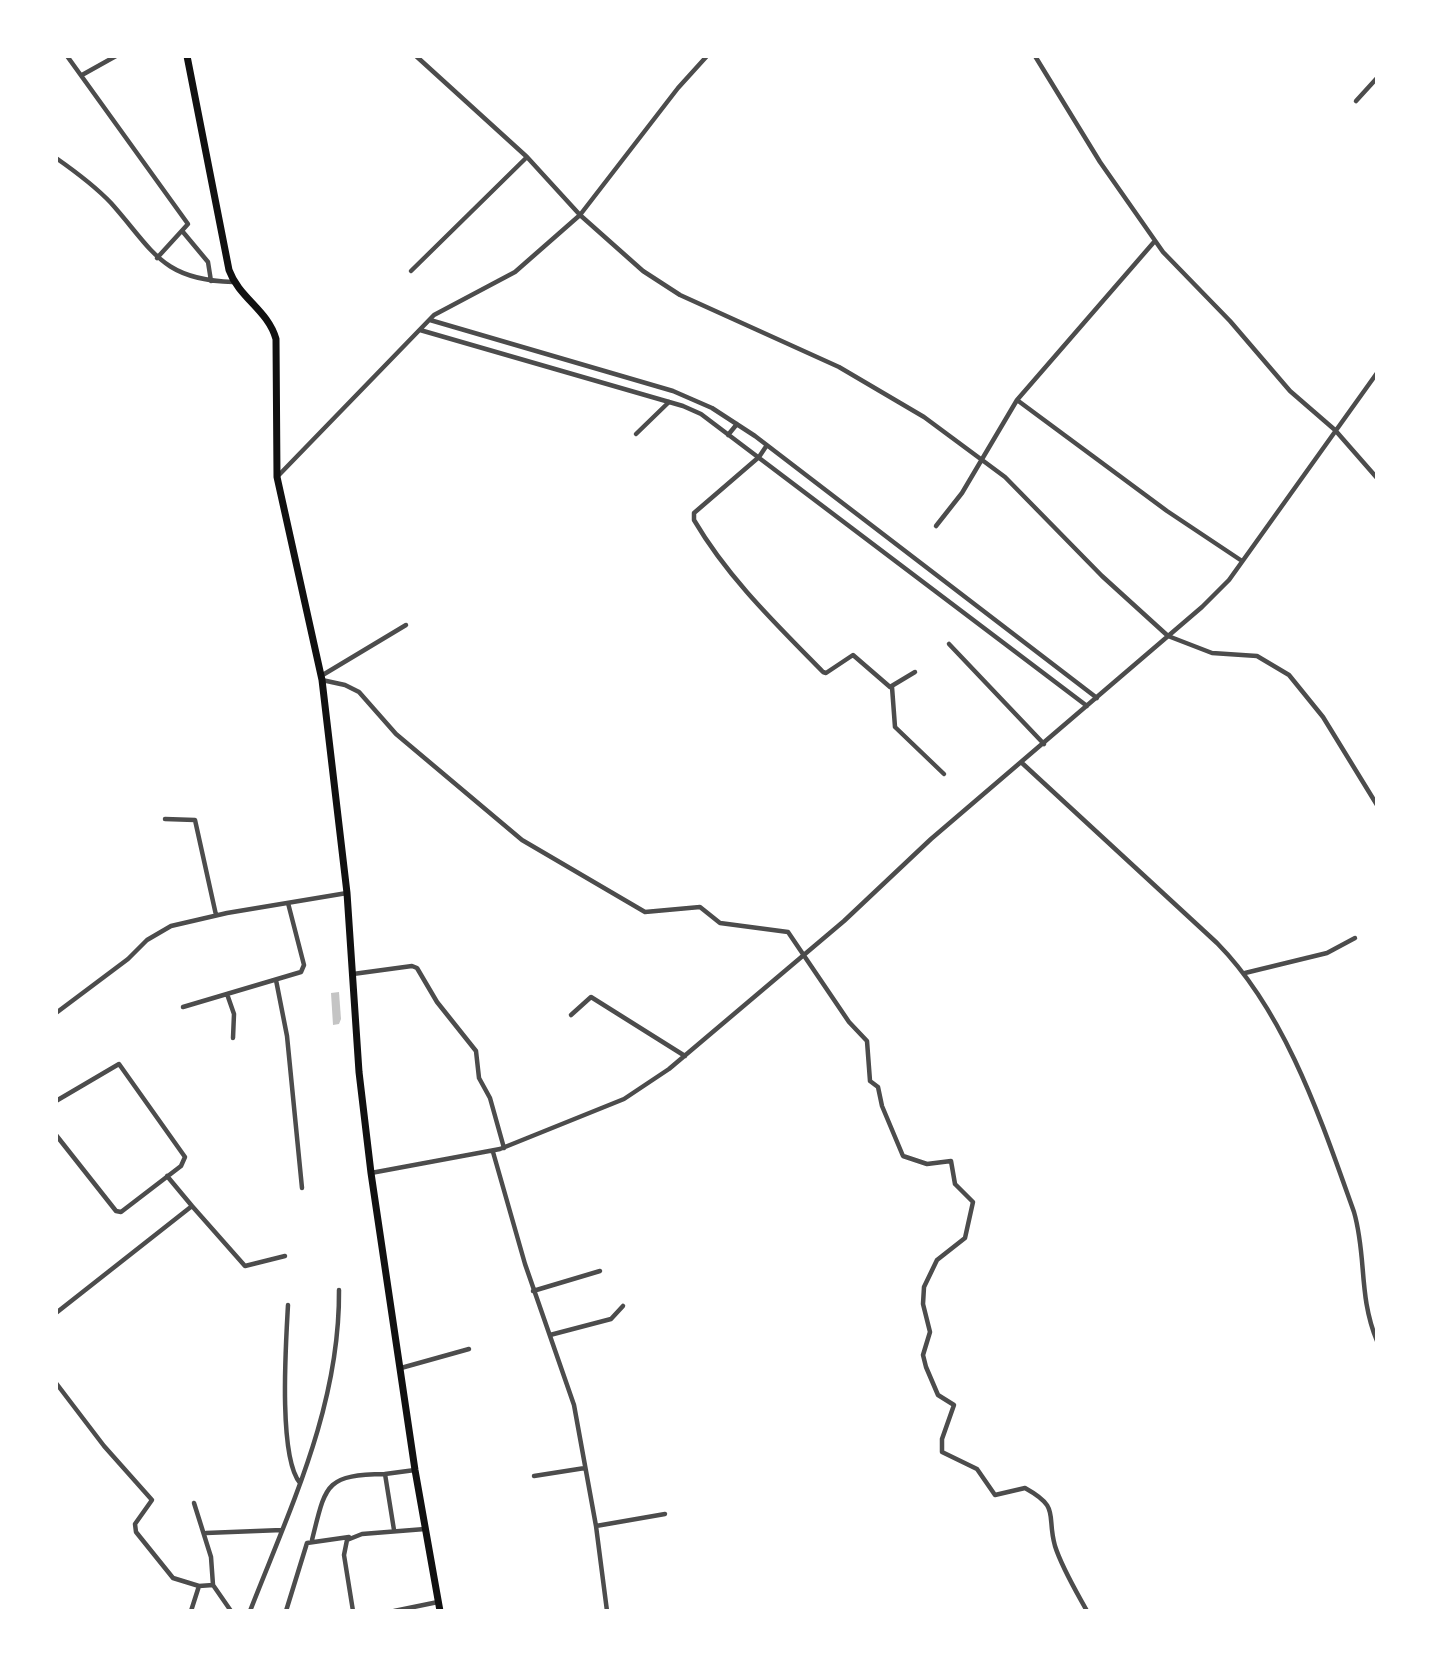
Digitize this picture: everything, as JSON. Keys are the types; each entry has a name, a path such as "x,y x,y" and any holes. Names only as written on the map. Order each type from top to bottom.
{"highway":[{"path":"187,56 233,282 268,320 276,339 277,477 322,678 348,893 371,1173 415,1470 440,1611"}],"street":[{"path":"67,56 208,262 211,281"},
{"path":"82,75 116,56"},
{"path":"416,56 527,157 580,215 642,271 680,295 839,367 925,417 983,459 1168,636 1212,653 1257,656 1289,675 1324,718 1377,805"},
{"path":"277,477 429,321 446,307 515,272 580,215 678,88 707,56"},
{"path":"1035,56 1100,162 1154,242 1230,321 1290,391 1335,430 1377,478"},
{"path":"1356,101 1377,78"},
{"path":"411,271 527,157"},
{"path":"56,158 98,191 157,258 211,281 233,282"},
{"path":"157,258 185,229"},
{"path":"936,526 983,459 1017,400 1154,242"},
{"path":"429,321 685,401 733,429 1002,634 1087,706"},
{"path":"422,328 607,377 669,401 685,401 701,415 733,429 763,450 1002,634 1097,698"},
{"path":"371,1173 504,1148 624,1099 685,1056 1229,580 1377,373"},
{"path":"1017,400 1167,511 1242,561"},
{"path":"636,434 669,401"},
{"path":"763,450 695,510 694,520 722,564 766,615 823,672 826,673 853,655 892,687 895,727 943,775"},
{"path":"322,678 406,625"},
{"path":"948,644 1044,744"},
{"path":"892,687 915,672"},
{"path":"322,678 359,692 396,734 522,840 645,912 700,907 720,923 788,932 849,1022 867,1041 870,1081 878,1087 882,1106 903,1156 927,1164 951,1161 955,1184 973,1202 965,1238 937,1260 924,1287 923,1304 930,1332 923,1355 926,1367 938,1395 954,1405 942,1439 942,1452 977,1469 995,1495 1025,1488 1038,1496 1052,1512 1055,1545 1087,1611"},
{"path":"1022,763 1153,881 1245,973 1283,1035 1343,1180 1360,1236 1363,1299 1377,1341"},
{"path":"165,818 195,820 216,915"},
{"path":"56,1013 157,933 216,915 348,893"},
{"path":"183,1007 301,972 304,965 288,903"},
{"path":"1245,973 1328,953 1355,938"},
{"path":"353,974 411,966 417,968 437,1002 479,1056 479,1078 491,1101 504,1148"},
{"path":"277,979 287,1036 302,1188"},
{"path":"227,994 234,1014 233,1038"},
{"path":"571,1015 591,997 685,1056"},
{"path":"56,1101 115,1064 121,1065 185,1157 183,1163 121,1212 116,1211 56,1135"},
{"path":"493,1152 533,1291 574,1405 596,1526 607,1611"},
{"path":"167,1176 245,1266 285,1256"},
{"path":"56,1314 192,1206"},
{"path":"533,1291 600,1271"},
{"path":"250,1611 300,1484 331,1385 339,1324 339,1290"},
{"path":"288,1305 286,1401 291,1468 300,1484"},
{"path":"551,1335 611,1319 623,1307"},
{"path":"401,1367 469,1349"},
{"path":"56,1382 104,1446 152,1500 135,1524 135,1532 173,1578 199,1587 213,1585"},
{"path":"534,1476 585,1468"},
{"path":"286,1611 304,1547 312,1540 326,1494 333,1482 354,1475 415,1470"},
{"path":"385,1474 394,1530"},
{"path":"194,1503 212,1557 213,1585 231,1611"},
{"path":"596,1526 665,1514"},
{"path":"312,1540 426,1529"},
{"path":"206,1533 282,1530"},
{"path":"350,1537 344,1546 344,1555 354,1611"},
{"path":"191,1611 199,1587"},
{"path":"394,1611 438,1602"}],"building":[{"path":"339,992 341,1019 339,1024 333,1025 331,993"}]}
